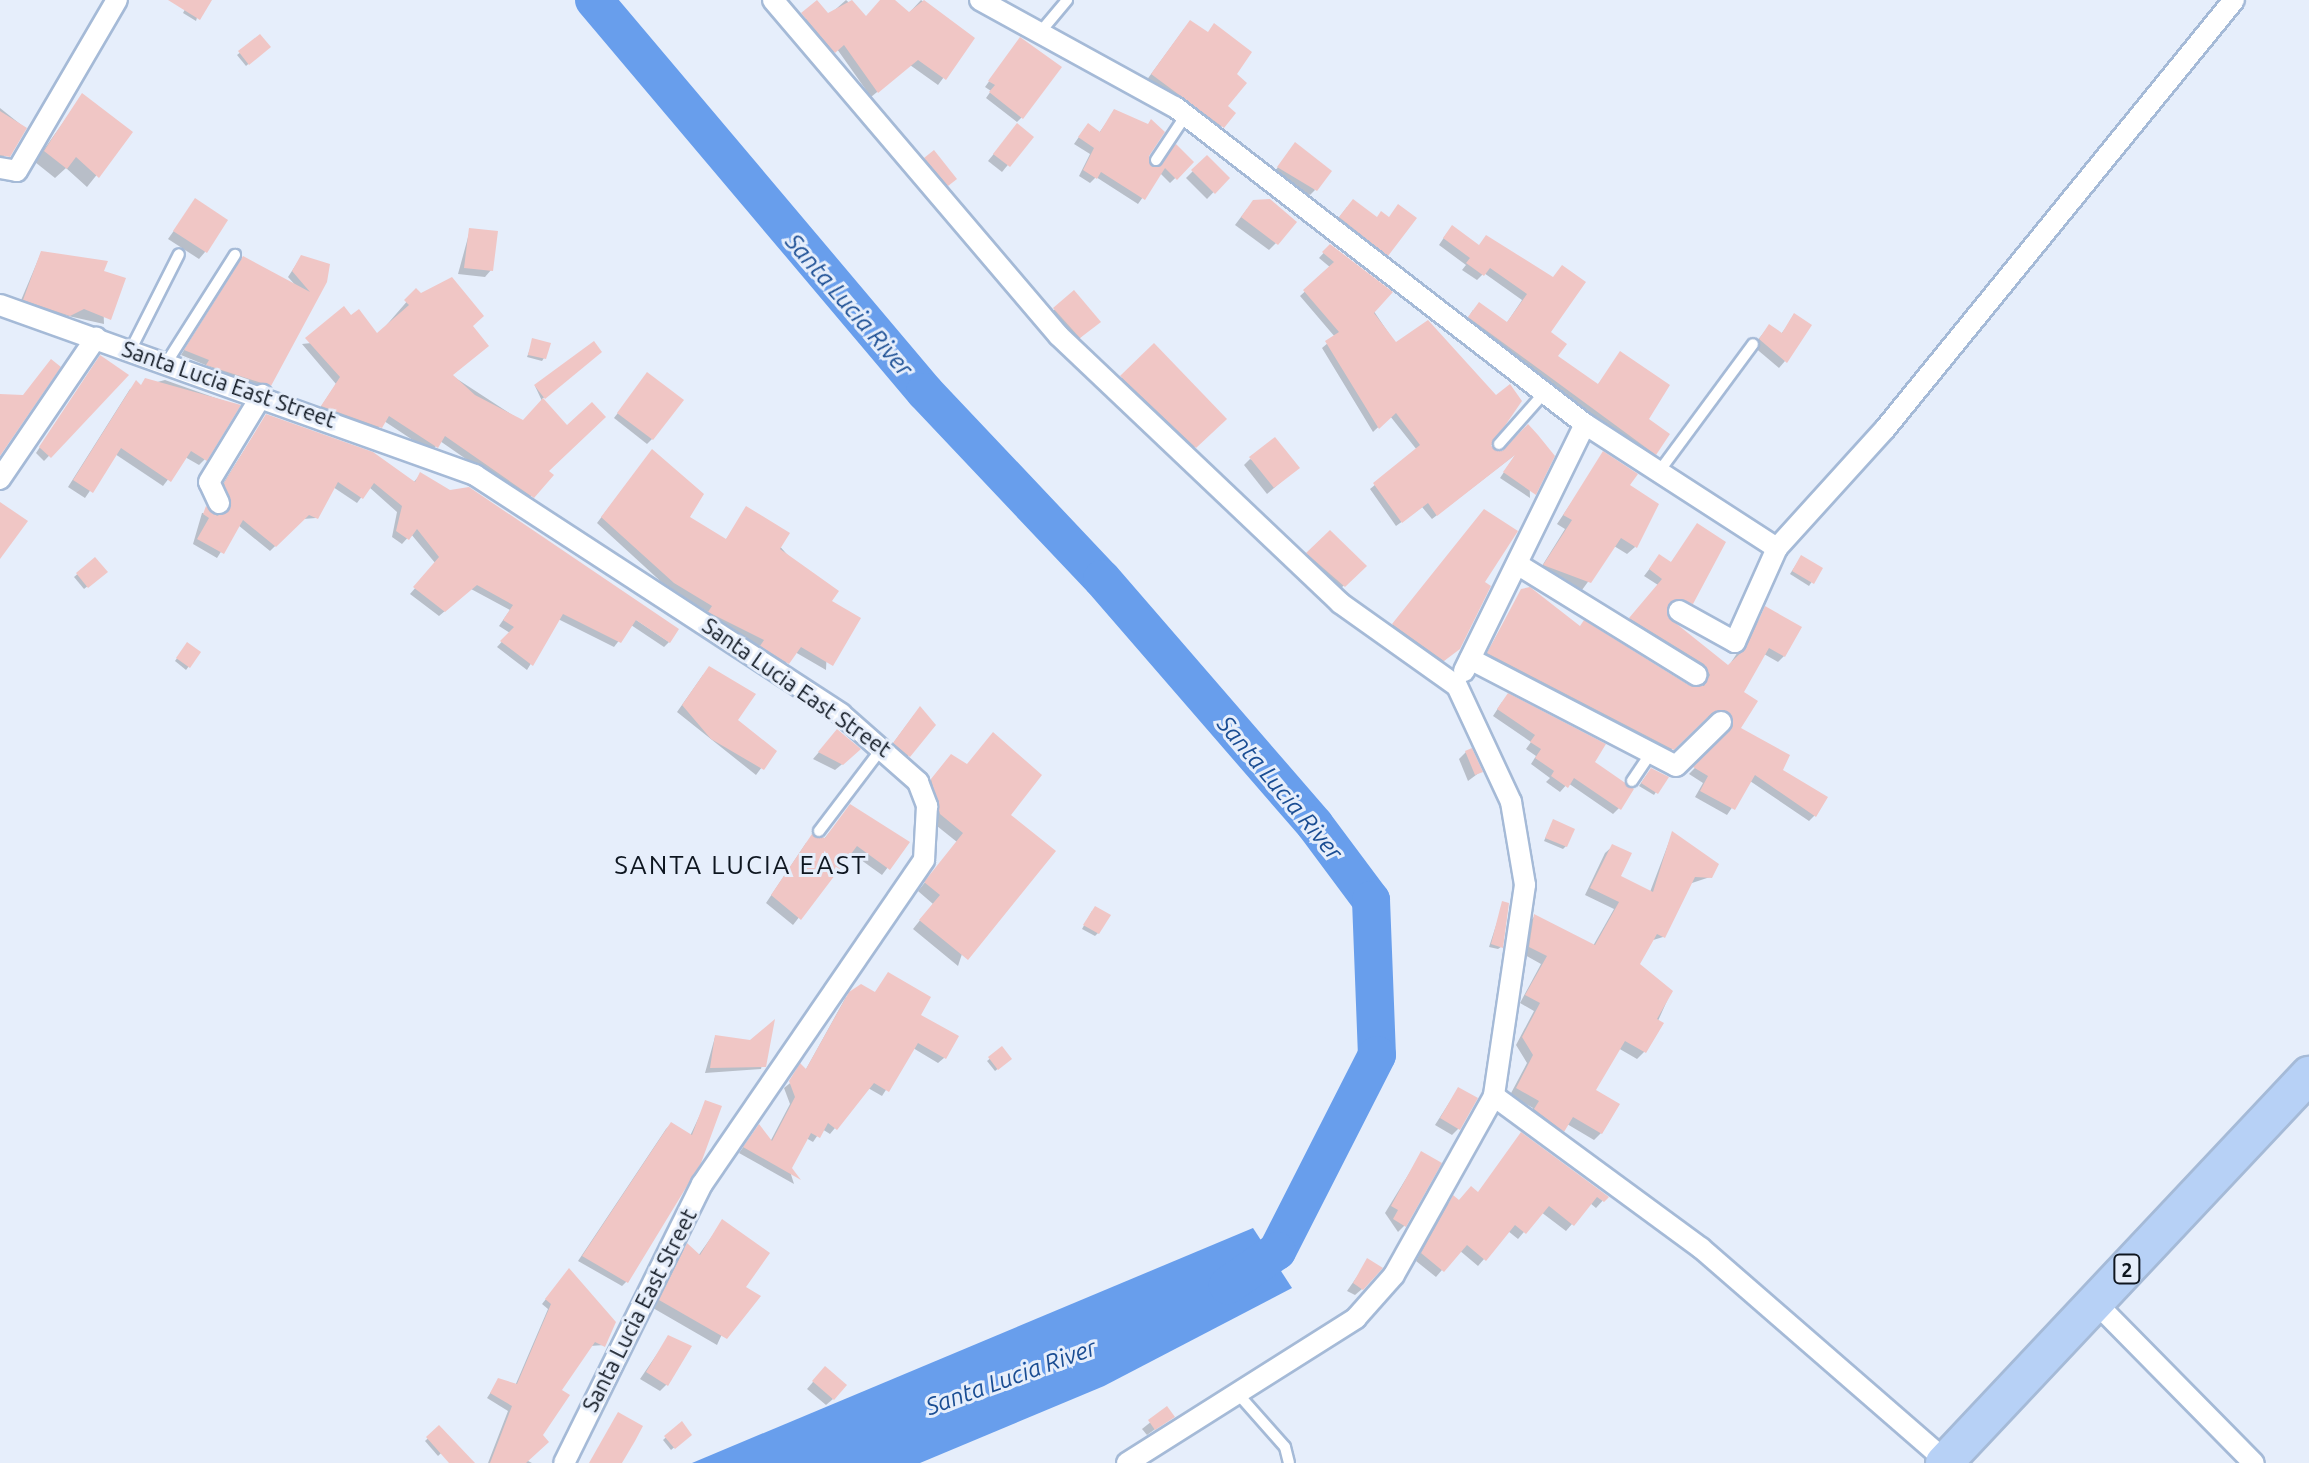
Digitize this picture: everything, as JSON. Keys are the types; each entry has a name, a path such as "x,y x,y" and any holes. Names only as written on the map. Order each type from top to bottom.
{"highway":[{"name":"2","path":"1945,1462 2309,1075"}],"street":[{"path":"0,168 17,171 117,0"},
{"path":"773,0 1059,336 1340,603 1457,686 1511,802 1525,885 1494,1096 1387,1284 1335,1337 1127,1463"},
{"path":"980,0 1042,30 1186,115 1585,424 1777,548"},
{"path":"1679,611 1735,642 1777,548 1885,429 2234,0"},
{"name":"Santa Lucia East Street","path":"0,305 419,450 504,490 883,747 918,782 927,806 924,860 702,1184 564,1463"},
{"path":"0,479 96,338"},
{"path":"219,503 209,482 262,395"},
{"path":"1457,686 1585,424"},
{"path":"1517,564 1697,675"},
{"path":"1470,659 1651,753 1682,764 1721,722"},
{"path":"1494,1096 1701,1248 1945,1462"},
{"path":"2095,1302 2254,1463"}],"lane":[{"path":"1042,30 1067,0"},
{"path":"1156,160 1186,115"},
{"path":"131,349 179,254"},
{"path":"167,362 235,255"},
{"path":"1658,473 1753,344"},
{"path":"1499,444 1545,392"},
{"path":"819,831 883,747"},
{"path":"1632,781 1651,753"},
{"path":"1239,1395 1285,1447 1289,1463"}],"water":[{"path":"1253,1228 1292,1288 1104,1386 920,1463 692,1463"}],"building":[{"path":"168,0 212,0 200,20"},
{"path":"817,0 828,13 852,0 866,16 880,0 895,0 909,12 924,0 975,38 946,80 918,60 878,93 844,45 835,53 801,13"},
{"path":"1190,20 1208,32 1214,23 1252,52 1237,74 1247,83 1228,106 1236,113 1224,128 1151,74"},
{"path":"260,34 271,47 249,65 238,51"},
{"path":"1020,37 1062,67 1023,119 989,92 995,85 988,81"},
{"path":"82,93 133,132 99,178 76,157 67,169 44,151"},
{"path":"1114,109 1148,124 1151,119 1165,132 1149,156 1152,167 1176,144 1194,162 1177,180 1165,168 1145,200 1101,172 1097,179 1083,170 1094,148 1078,137 1088,123 1100,132"},
{"path":"0,111 27,128 10,157 0,155"},
{"path":"1017,123 1034,137 1010,167 993,154"},
{"path":"1295,142 1332,171 1317,191 1277,167"},
{"path":"934,150 957,179 948,186 924,158"},
{"path":"1207,155 1230,178 1215,194 1191,170"},
{"path":"195,198 228,220 207,253 173,231"},
{"path":"1270,199 1297,222 1278,245 1241,217 1253,200"},
{"path":"1353,199 1377,217 1381,211 1389,217 1398,204 1417,218 1388,256 1339,217"},
{"path":"1452,225 1479,245 1486,235 1553,277 1562,265 1586,282 1551,332 1567,344 1558,356 1598,384 1620,351 1670,385 1649,419 1670,434 1656,455 1468,317 1479,302 1507,322 1527,294 1490,268 1484,276 1466,263 1470,258 1443,238"},
{"path":"469,228 498,231 493,271 464,268"},
{"path":"1330,244 1393,292 1374,313 1396,342 1428,320 1496,395 1510,384 1522,401 1491,446 1502,451 1528,424 1555,456 1536,495 1503,472 1515,455 1437,516 1428,503 1402,523 1373,483 1420,445 1396,413 1379,429 1325,341 1339,332 1303,290 1334,262 1322,252"},
{"path":"41,251 108,261 104,271 126,278 111,320 84,309 70,316 23,300"},
{"path":"301,255 330,264 327,282 271,386 206,365 209,360 184,350 243,256 310,292 292,271"},
{"path":"452,277 484,316 473,326 489,346 453,375 475,395 523,420 543,398 567,425 592,402 606,417 549,471 554,475 534,498 445,436 438,448 389,416 382,428 321,406 340,377 305,338 344,306 351,315 359,309 377,333 409,305 404,300 416,288 421,293"},
{"path":"1074,290 1101,322 1080,338 1053,308"},
{"path":"1794,313 1812,325 1787,363 1759,339 1769,324 1782,333"},
{"path":"532,338 551,343 546,359 528,355"},
{"path":"594,341 602,352 545,399 534,385"},
{"path":"1154,343 1227,419 1196,448 1120,376"},
{"path":"100,355 129,375 51,458 39,447"},
{"path":"51,359 61,367 0,456 0,394 23,395"},
{"path":"647,372 684,400 653,440 617,413"},
{"path":"145,378 241,405 207,461 191,451 171,482 121,448 93,493 73,480 136,380 141,385"},
{"path":"266,414 373,452 415,482 420,472 450,490 469,487 679,629 670,643 636,620 621,643 563,614 533,666 500,641 514,627 503,620 513,605 477,585 445,612 413,587 439,557 417,529 409,540 396,531 402,506 374,483 363,499 338,482 318,519 309,515 276,547 243,520 224,554 197,539 209,518 203,514 206,506 217,516 230,510 224,483"},
{"path":"1275,437 1300,468 1274,488 1249,457"},
{"path":"652,449 704,494 690,517 726,539 746,506 790,533 780,549 839,591 832,601 861,618 833,666 801,647 789,664 760,646 764,640 708,612 712,606 674,583 601,517"},
{"path":"1603,451 1638,474 1630,485 1659,504 1637,548 1621,538 1591,583 1543,565 1572,520 1563,515"},
{"path":"0,502 28,521 0,559"},
{"path":"1484,509 1518,531 1485,582 1491,586 1460,649 1444,661 1392,624"},
{"path":"1697,523 1726,542 1693,604 1673,600 1668,617 1728,665 1746,648 1765,606 1802,627 1785,657 1769,648 1744,692 1758,701 1741,728 1790,755 1783,770 1828,797 1816,817 1755,775 1735,810 1700,791 1708,776 1693,767 1733,726 1725,710 1712,713 1674,750 1487,653 1521,589 1530,587 1580,626 1584,620 1690,686 1704,686 1710,675 1704,664 1629,618 1662,579 1649,569 1659,554 1671,562"},
{"path":"1330,530 1367,566 1345,587 1306,553"},
{"path":"1801,555 1823,568 1814,584 1792,571"},
{"path":"95,557 108,572 88,588 76,573"},
{"path":"187,642 201,652 190,668 176,658"},
{"path":"709,666 756,694 738,720 777,751 764,770 711,739 682,705"},
{"path":"1508,693 1606,744 1595,762 1634,789 1621,810 1574,778 1568,788 1551,776 1554,771 1535,758 1541,749 1530,742 1535,735 1497,709"},
{"path":"920,706 936,725 910,757 893,743"},
{"path":"837,729 861,749 843,765 818,752"},
{"path":"993,732 1042,775 1011,815 1056,851 968,960 919,920 940,895 924,882 963,833 940,814 931,779 951,754 967,764"},
{"path":"1472,748 1483,772 1475,775 1465,751"},
{"path":"1651,768 1669,777 1658,794 1641,783"},
{"path":"850,804 910,842 890,870 857,846 801,920 771,895 812,834 825,838"},
{"path":"1553,819 1575,829 1567,847 1545,838"},
{"path":"1672,831 1719,864 1712,878 1695,877 1665,938 1657,934 1640,964 1673,991 1657,1019 1664,1023 1646,1053 1625,1041 1596,1090 1620,1104 1602,1134 1573,1117 1564,1132 1534,1109 1539,1101 1516,1088 1533,1055 1522,1037 1540,1003 1525,995 1547,956 1529,947 1534,914 1595,945 1619,902 1590,888 1612,844 1632,853 1621,876 1653,892"},
{"path":"1502,901 1509,903 1503,948 1491,944"},
{"path":"1095,906 1111,915 1099,934 1083,925"},
{"path":"888,972 931,997 921,1015 959,1036 946,1059 918,1043 889,1092 874,1083 837,1130 828,1123 820,1138 811,1133 792,1168 801,1180 743,1147 759,1124 772,1141 795,1097 789,1081 800,1063 806,1069 849,992 861,984 875,992"},
{"path":"775,1019 766,1067 710,1068 715,1035 750,1040"},
{"path":"1002,1046 1012,1059 998,1070 988,1057"},
{"path":"1458,1087 1478,1098 1460,1130 1440,1118"},
{"path":"705,1100 722,1106 701,1163 628,1283 582,1256 671,1122 692,1135"},
{"path":"1521,1132 1609,1197 1604,1202 1597,1197 1574,1226 1549,1206 1526,1234 1515,1225 1486,1261 1467,1245 1444,1272 1421,1253 1453,1195 1459,1200 1471,1186 1478,1192"},
{"path":"1421,1151 1442,1163 1406,1227 1393,1219 1398,1210 1391,1206"},
{"path":"722,1219 770,1253 746,1287 761,1296 727,1339 659,1300 687,1243 700,1255"},
{"path":"1367,1258 1383,1268 1363,1290 1353,1283"},
{"path":"569,1268 616,1322 605,1347 595,1342 562,1390 570,1395 543,1435 549,1442 526,1463 490,1463 512,1406 490,1393 498,1378 517,1384 551,1304 545,1299"},
{"path":"668,1335 692,1346 668,1386 646,1372"},
{"path":"825,1366 847,1385 834,1400 812,1381"},
{"path":"1167,1406 1175,1417 1155,1430 1148,1420"},
{"path":"618,1412 643,1426 635,1441 622,1463 589,1463"},
{"path":"682,1421 692,1435 675,1449 664,1436"},
{"path":"439,1425 475,1463 449,1463 426,1437"}],"waterway":[{"name":"Santa Lucia River","path":"594,0 925,392 1102,579 1315,825 1371,900 1377,1055 1277,1251 1228,1285"}],"district":[{"name":"SANTA LUCIA EAST","path":"741,865"}]}
